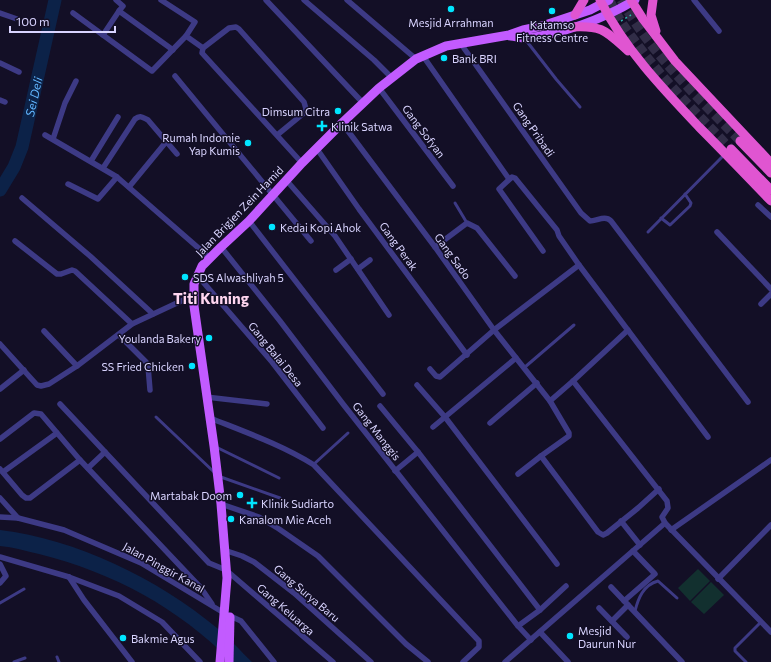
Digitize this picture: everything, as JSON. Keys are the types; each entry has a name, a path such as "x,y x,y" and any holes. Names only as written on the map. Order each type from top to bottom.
{"highway":[{"path":"575,15 584,0"},
{"path":"654,0 651,15 653,26 661,41 675,61"},
{"path":"604,1 608,15 614,25 638,60 668,95 728,152 771,190"},
{"path":"633,1 638,11 675,61 771,163"},
{"path":"571,27 594,27 604,31 638,60"},
{"path":"740,141 771,173"},
{"path":"728,152 771,201"}],"main road":[{"name":"Jalan Brigjen Zein Hamid","path":"524,34 542,26 575,15 604,1"},
{"name":"Jalan Brigjen Zein Hamid","path":"229,662 225,598 227,578 221,504 194,306 194,284 197,274 202,266 249,221 302,163 342,123 379,88 420,57 446,46 509,35 554,32 608,15 633,1"},
{"name":"Jalan Brigjen Zein Hamid","path":"220,662 227,615"}],"street":[{"path":"103,35 123,6 116,0"},
{"path":"73,13 152,71 186,36 195,22 161,0"},
{"path":"266,0 363,103"},
{"path":"304,0 374,60 392,78"},
{"path":"347,0 420,57 509,179"},
{"path":"694,0 719,31"},
{"path":"119,11 172,50"},
{"path":"0,13 17,20"},
{"path":"277,136 305,112 306,105 239,28 229,28 203,48 202,53 204,56 277,136 302,163"},
{"path":"186,36 203,48"},
{"name":"Gang Pribadi","path":"461,44 581,213 590,221 605,218 608,218 611,221 748,402"},
{"path":"0,63 19,72"},
{"path":"175,76 311,241"},
{"path":"53,139 61,110 76,81"},
{"name":"Gang Sofyan","path":"379,88 453,186"},
{"path":"102,168 138,116 142,116 148,120 177,154"},
{"path":"91,161 118,117"},
{"name":"Gang Sado","path":"342,123 494,330 550,401 569,433 569,436 541,456"},
{"path":"45,135 116,177 210,258"},
{"path":"129,187 166,142"},
{"name":"Gang Perak","path":"317,149 359,209 467,355"},
{"path":"68,184 98,199 116,177"},
{"path":"543,251 499,189 512,177 515,178 556,230 579,265 708,437"},
{"path":"287,181 335,236 389,315"},
{"path":"22,198 90,256 153,314"},
{"path":"758,205 771,217"},
{"path":"249,221 383,394"},
{"path":"434,247 467,223 477,228 515,276"},
{"path":"718,232 770,286"},
{"path":"15,241 57,274 72,270 75,271 132,324"},
{"name":"Gang Manggis","path":"221,247 395,471 518,626 531,640"},
{"path":"336,270 351,259"},
{"path":"358,270 370,260"},
{"path":"430,369 436,376 440,377 494,330 579,265"},
{"name":"Gang Balai Desa","path":"197,274 272,362 323,428"},
{"path":"761,304 771,294"},
{"path":"0,344 34,383 41,386 49,384 78,366 132,324 194,295"},
{"path":"550,401 628,330"},
{"path":"44,331 78,366"},
{"path":"119,335 146,362 148,366 150,390"},
{"path":"433,427 516,358"},
{"path":"0,389 24,370"},
{"path":"573,381 667,501 668,508 662,517 665,523 771,632"},
{"path":"490,423 537,383"},
{"path":"417,385 446,417 557,564"},
{"path":"206,398 267,404"},
{"name":"Gang Keluarga","path":"60,404 209,563 226,570 333,662"},
{"path":"380,406 418,452 540,610"},
{"path":"0,439 34,413 41,414 80,460 201,588 213,606"},
{"path":"210,418 258,437 303,458 314,465 479,641 479,647 463,662"},
{"path":"57,433 1,470 22,495 26,498 30,498 80,460"},
{"path":"88,468 105,452"},
{"path":"395,471 418,452"},
{"path":"518,474 541,456 600,534 603,535 659,489"},
{"path":"671,530 771,460"},
{"path":"0,498 18,518"},
{"path":"221,504 259,517 318,556 406,644 428,662"},
{"name":"Jalan Pinggir Kanal","path":"0,517 18,518 64,530 121,553 153,570 244,624 274,662"},
{"path":"621,521 640,545"},
{"path":"505,662 665,523"},
{"path":"718,579 771,525"},
{"name":"Gang Surya Baru","path":"224,550 254,562 289,589 371,662"},
{"path":"612,621 626,603 655,574 633,551"},
{"path":"0,557 69,577 120,596 162,622 200,662"},
{"path":"0,564 6,576 0,583"},
{"path":"69,577 84,600 132,662"},
{"path":"518,626 540,610 566,586"},
{"path":"611,587 682,662"},
{"path":"600,608 627,637"},
{"path":"540,632 568,662"}],"lane":[{"path":"524,34 556,79 580,107"},
{"path":"648,232 728,152"},
{"path":"661,218 670,225 690,206 685,194"},
{"path":"455,203 467,223"},
{"path":"525,368 574,325"},
{"path":"156,417 217,475 280,498"},
{"path":"314,465 348,433"},
{"path":"214,446 278,478"},
{"path":"635,613 638,597 654,582 658,581 661,583 677,598"},
{"path":"0,603 24,589"},
{"path":"746,662 735,651 735,648 761,622"},
{"path":"58,657 59,662"},
{"path":"14,662 25,658"}],"path":[{"path":"614,25 638,11"}],"green space":[{"path":"698,569 710,581 690,601 678,588"},
{"path":"711,582 724,595 704,614 691,602"}],"water":[{"path":"0,530 58,542 115,564 142,578 169,593 194,610 231,640 252,662 232,662 211,642 167,609 143,594 119,582 67,562 20,549 0,546"}],"waterway":[{"name":"Sei Deli","path":"0,190 14,167 22,147 55,0"}],"tunnel":[{"path":"610,0 625,27 658,70 731,149"},
{"path":"621,0 633,20 660,57 740,141"}],"place":[{"name":"Mesjid Arrahman","path":"451,9"},
{"name":"Katamso Fitness Centre","path":"552,11"},
{"name":"Bank BRI","path":"444,58"},
{"name":"Dimsum Citra","path":"338,111"},
{"name":"Klinik Satwa","path":"322,126"},
{"name":"Rumah Indomie Yap Kumis","path":"248,143"},
{"name":"Kedai Kopi Ahok","path":"272,227"},
{"name":"SDS Alwashliyah 5","path":"185,277"},
{"name":"Youlanda Bakery","path":"209,338"},
{"name":"SS Fried Chicken","path":"192,366"},
{"name":"Martabak Doom","path":"240,495"},
{"name":"Klinik Sudiarto","path":"252,503"},
{"name":"Kanalom Mie Aceh","path":"231,519"},
{"name":"Mesjid Daurun Nur","path":"570,636"},
{"name":"Bakmie Agus","path":"123,638"}],"district":[{"name":"Titi Kuning","path":"211,298"}]}
